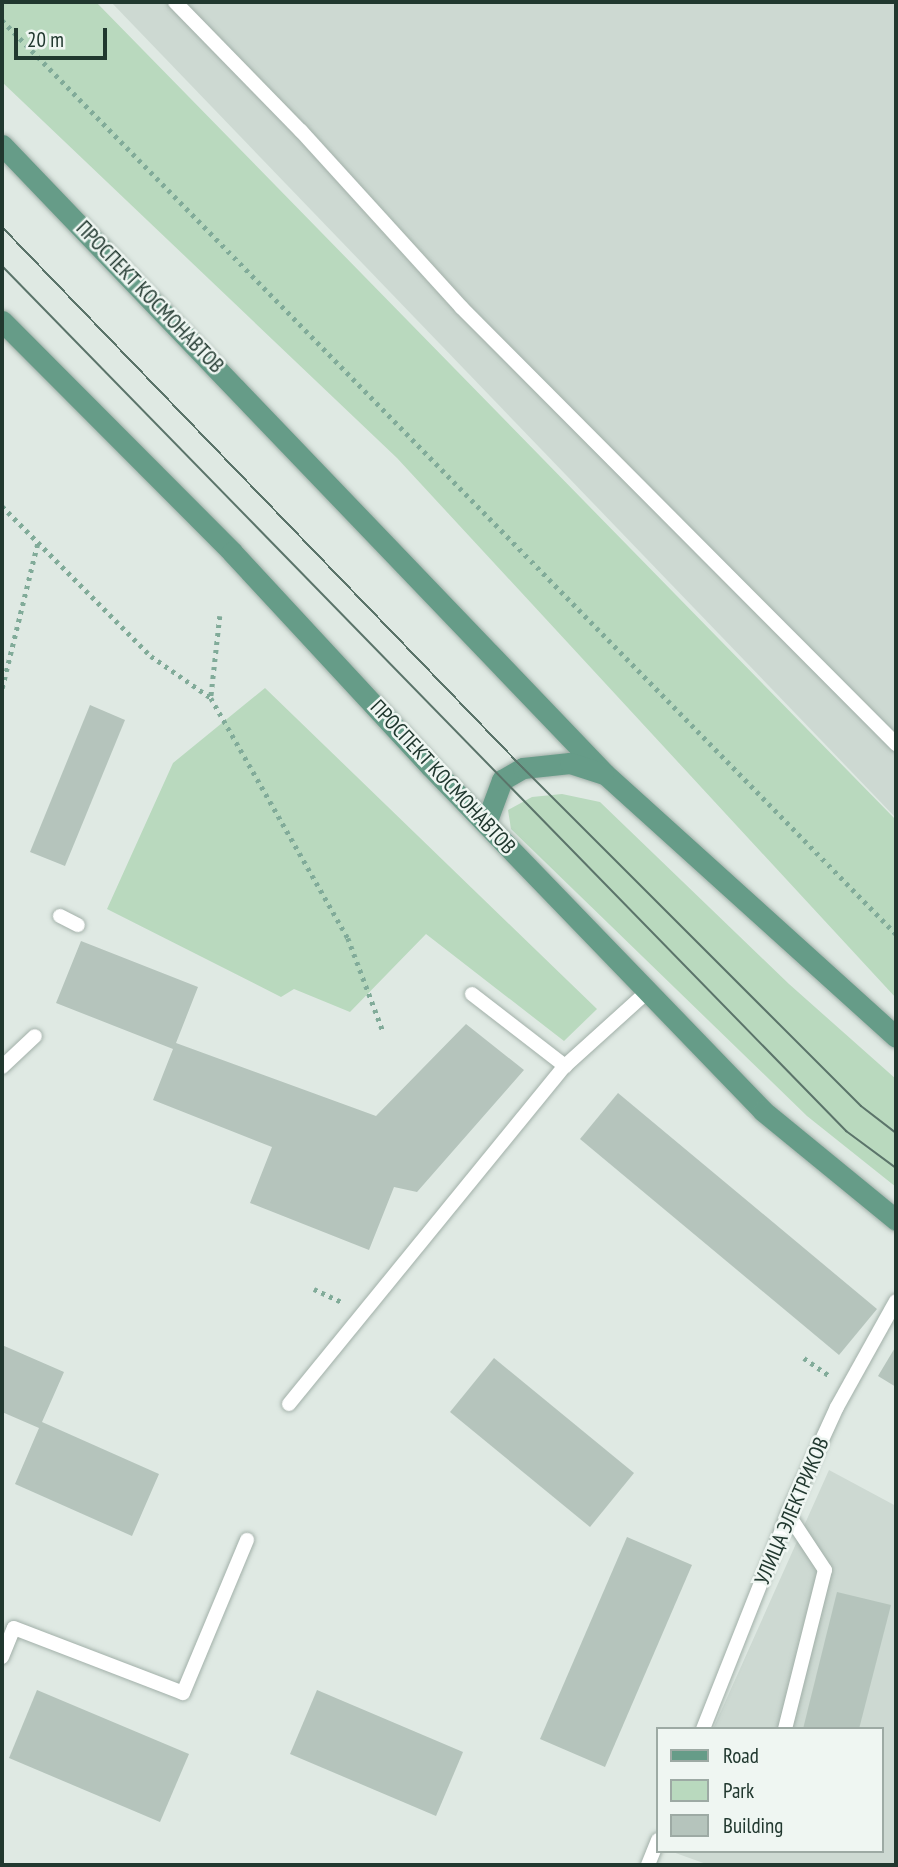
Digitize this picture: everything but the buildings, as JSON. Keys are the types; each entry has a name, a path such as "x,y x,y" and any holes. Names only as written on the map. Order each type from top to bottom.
{"main road":[{"name":"ПРОСПЕКТ КОСМОНАВТОВ","path":"2,145 605,774 896,1037"},
{"name":"ПРОСПЕКТ КОСМОНАВТОВ","path":"2,321 232,552 486,823 763,1111 896,1220"},
{"path":"486,823 502,780 523,768 570,763 605,774"}],"lane":[{"path":"175,2 301,131 461,307 896,744"},
{"path":"60,916 78,925"},
{"path":"289,1404 565,1066 647,992"},
{"path":"472,994 565,1066"},
{"path":"2,1067 35,1036"},
{"name":"УЛИЦА ЭЛЕКТРИКОВ","path":"703,1727 788,1514 848,1388 896,1301"},
{"path":"786,1727 825,1570 788,1514"},
{"path":"2,1657 14,1628 183,1693 247,1540"},
{"path":"648,1865 656,1845"}],"path":[{"path":"2,20 896,934"},
{"path":"2,506 151,656 211,698 348,938 383,1031"},
{"path":"2,688 38,541"},
{"path":"211,698 220,616"},
{"path":"314,1289 363,1313"},
{"path":"804,1358 848,1388"}],"shaded area":[{"path":"111,2 896,2 896,818"},
{"path":"829,1470 896,1506 896,1865 709,1865 676,1853 884,1853 884,1727 714,1727"}],"green space":[{"path":"2,2 96,2 896,820 896,998 397,458 2,82"},
{"path":"265,688 597,1009 564,1041 426,934 350,1012 294,989 281,997 107,909 173,763"},
{"path":"562,794 600,802 789,984 896,1079 896,1187 807,1116 511,829 508,810 532,797"}],"tram line":[{"path":"2,227 523,768 861,1106 896,1133"},
{"path":"2,266 846,1131 896,1168"}]}
